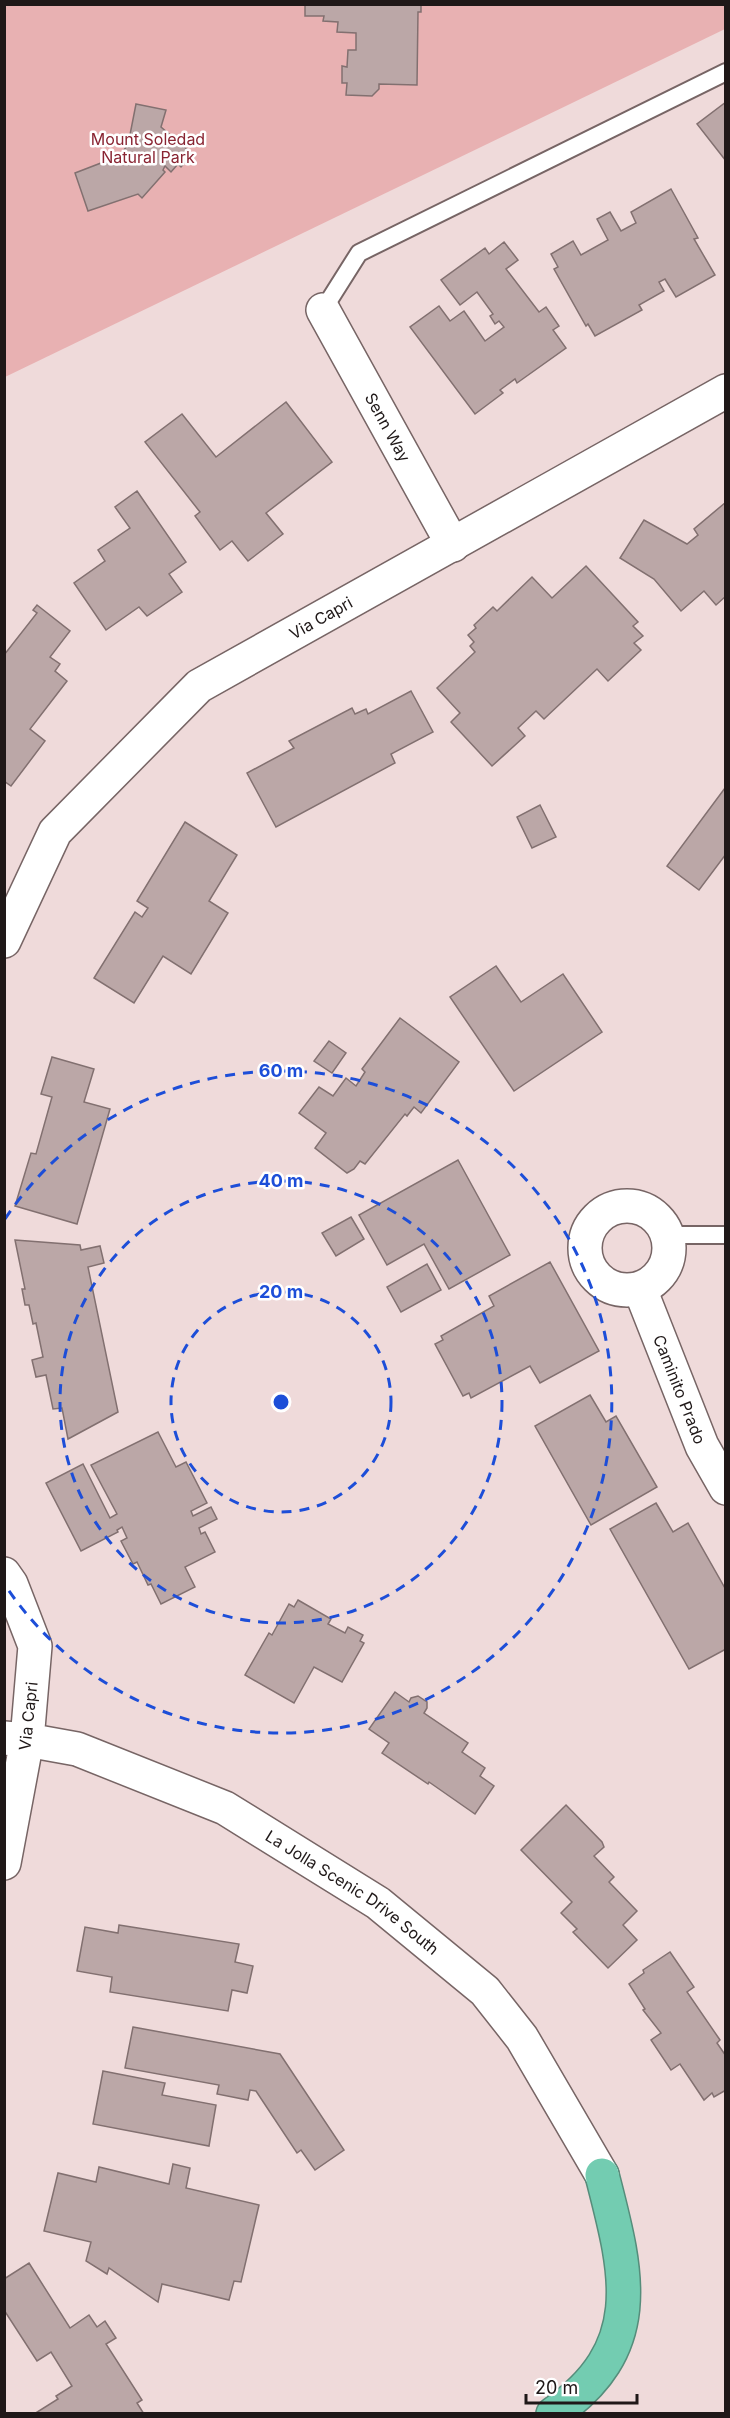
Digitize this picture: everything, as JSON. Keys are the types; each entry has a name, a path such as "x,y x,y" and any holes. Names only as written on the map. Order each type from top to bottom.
{"highway":[{"path":"553,2414 585,2390 608,2360 621,2325 625,2288 620,2245 602,2175"}],"street":[{"name":"Senn Way","path":"323,310 453,545"},
{"name":"Via Capri","path":"4,941 55,832 199,686 726,391"},
{"path":"628,1205 641,1207 653,1213 662,1223 668,1235 670,1248 668,1262 662,1273 652,1283 640,1289 627,1291 602,1282 586,1261 587,1234 593,1222 603,1213 615,1207 628,1205"},
{"name":"Caminito Prado","path":"640,1289 702,1446 726,1488"},
{"name":"Via Capri","path":"4,1574 11,1584 35,1647 16,1739 4,1863"},
{"name":"La Jolla Scenic Drive South","path":"16,1739 77,1749 225,1808 378,1903 486,1991 522,2038 602,2175"}],"lane":[{"path":"323,310 359,253 726,72"},
{"path":"668,1235 726,1235"}],"green space":[{"name":"Mount Soledad Natural Park","path":"5,5 725,5 725,29 5,377"}],"building":[{"path":"305,4 421,4 421,12 418,12 417,85 379,84 379,89 372,96 346,95 347,83 342,83 342,66 347,67 348,50 356,50 356,33 337,32 338,22 323,21 324,16 305,16"},
{"path":"726,102 726,161 697,124"},
{"path":"136,104 166,110 161,127 189,151 184,157 188,159 181,167 178,164 171,172 165,166 163,170 165,172 142,198 138,194 88,211 75,173 119,156 128,145"},
{"path":"671,189 698,238 694,239 715,275 676,297 665,279 659,282 664,291 639,305 642,310 595,336 588,324 586,326 554,269 558,267 551,254 573,241 581,255 608,240 597,219 610,212 621,231 636,223 631,212"},
{"path":"504,242 518,260 506,269 539,312 546,307 559,326 553,330 566,348 517,383 515,379 500,390 503,393 475,414 410,327 439,306 450,321 464,311 485,341 504,327 499,321 495,324 490,316 493,314 477,292 460,305 441,280 485,248 489,254"},
{"path":"286,402 332,462 266,513 283,534 248,561 232,541 220,550 195,516 200,512 145,442 182,414 216,457"},
{"path":"137,491 186,562 169,574 182,592 147,616 139,607 106,630 74,583 105,561 98,550 130,528 115,507"},
{"path":"726,502 726,596 716,605 704,591 681,611 654,579 620,558 644,520 687,544 698,535 694,529"},
{"path":"586,566 638,622 633,626 643,636 634,643 641,650 608,681 597,669 544,719 536,711 518,728 525,736 492,766 451,722 460,713 437,688 475,652 470,646 474,642 468,635 476,628 474,625 493,607 497,611 532,577 552,598"},
{"path":"37,605 70,631 50,657 60,664 55,671 67,681 30,729 45,741 11,786 4,781 4,655 37,613 33,610"},
{"path":"411,691 433,732 391,754 395,763 276,827 247,773 294,748 289,741 352,708 355,714 366,709 368,714"},
{"path":"725,788 726,854 699,890 667,866"},
{"path":"540,805 556,837 532,848 517,817"},
{"path":"185,822 237,855 209,901 228,913 191,974 163,956 134,1003 94,978 135,912 142,917 148,908 137,901"},
{"path":"496,966 521,1002 563,974 602,1032 514,1091 450,997"},
{"path":"400,1018 459,1062 421,1113 414,1107 407,1116 405,1114 365,1164 360,1161 354,1169 347,1173 315,1148 326,1133 299,1113 319,1087 333,1096 346,1078 356,1086 365,1072 362,1069"},
{"path":"329,1041 346,1053 332,1073 314,1061"},
{"path":"52,1057 94,1069 84,1102 110,1109 77,1224 15,1206 31,1153 36,1154 52,1097 41,1094"},
{"path":"458,1160 510,1255 449,1289 424,1244 387,1265 359,1215"},
{"path":"351,1217 364,1239 336,1256 322,1233"},
{"path":"15,1240 80,1245 81,1250 100,1246 104,1263 88,1267 118,1412 68,1439 62,1408 53,1409 46,1375 36,1377 32,1360 43,1357 36,1323 33,1324 29,1305 25,1305 22,1289 25,1289"},
{"path":"550,1262 599,1351 540,1383 530,1366 471,1398 469,1393 463,1396 435,1344 443,1340 441,1336 494,1306 489,1296"},
{"path":"427,1264 441,1290 401,1312 387,1287"},
{"path":"590,1395 606,1422 616,1416 657,1487 591,1525 535,1426"},
{"path":"158,1432 176,1467 186,1462 207,1503 191,1511 193,1516 211,1507 217,1519 199,1528 201,1534 205,1532 215,1552 185,1567 195,1587 161,1604 151,1584 148,1585 137,1562 133,1564 121,1541 127,1538 122,1527 117,1530 118,1532 81,1551 46,1483 83,1464 110,1518 117,1514 91,1465"},
{"path":"656,1503 673,1532 688,1523 726,1590 726,1649 689,1669 610,1529"},
{"path":"298,1600 331,1619 328,1624 345,1633 348,1627 363,1635 360,1641 364,1643 342,1682 314,1667 294,1703 245,1675 269,1633 272,1635 289,1604 294,1607"},
{"path":"395,1692 409,1702 411,1698 418,1696 427,1702 424,1713 468,1743 462,1752 485,1768 480,1776 494,1786 475,1814 382,1753 389,1743 369,1729"},
{"path":"566,1805 602,1842 604,1847 594,1856 614,1877 609,1882 637,1911 623,1925 637,1940 608,1968 573,1932 577,1929 561,1913 572,1902 521,1850"},
{"path":"119,1925 239,1944 235,1962 253,1966 247,1993 232,1990 228,2011 110,1992 112,1977 77,1971 85,1927 118,1933"},
{"path":"670,1952 694,1987 687,1992 720,2040 717,2043 726,2056 726,2090 714,2097 712,2093 704,2100 680,2064 671,2070 651,2040 661,2033 643,2010 645,2009 629,1984 644,1973 643,1970"},
{"path":"133,2027 280,2054 344,2150 315,2170 301,2150 297,2153 256,2091 250,2090 248,2100 217,2094 219,2085 125,2068"},
{"path":"103,2071 165,2083 162,2095 216,2105 209,2146 93,2124"},
{"path":"173,2164 190,2168 186,2188 259,2205 241,2282 234,2281 229,2300 162,2284 158,2302 109,2268 107,2274 86,2261 91,2242 44,2231 58,2173 96,2182 99,2167 169,2184"},
{"path":"29,2263 70,2328 89,2315 97,2327 105,2321 116,2338 106,2344 142,2400 137,2403 144,2414 34,2414 58,2399 56,2396 72,2386 51,2352 37,2361 4,2310 4,2279"}]}
